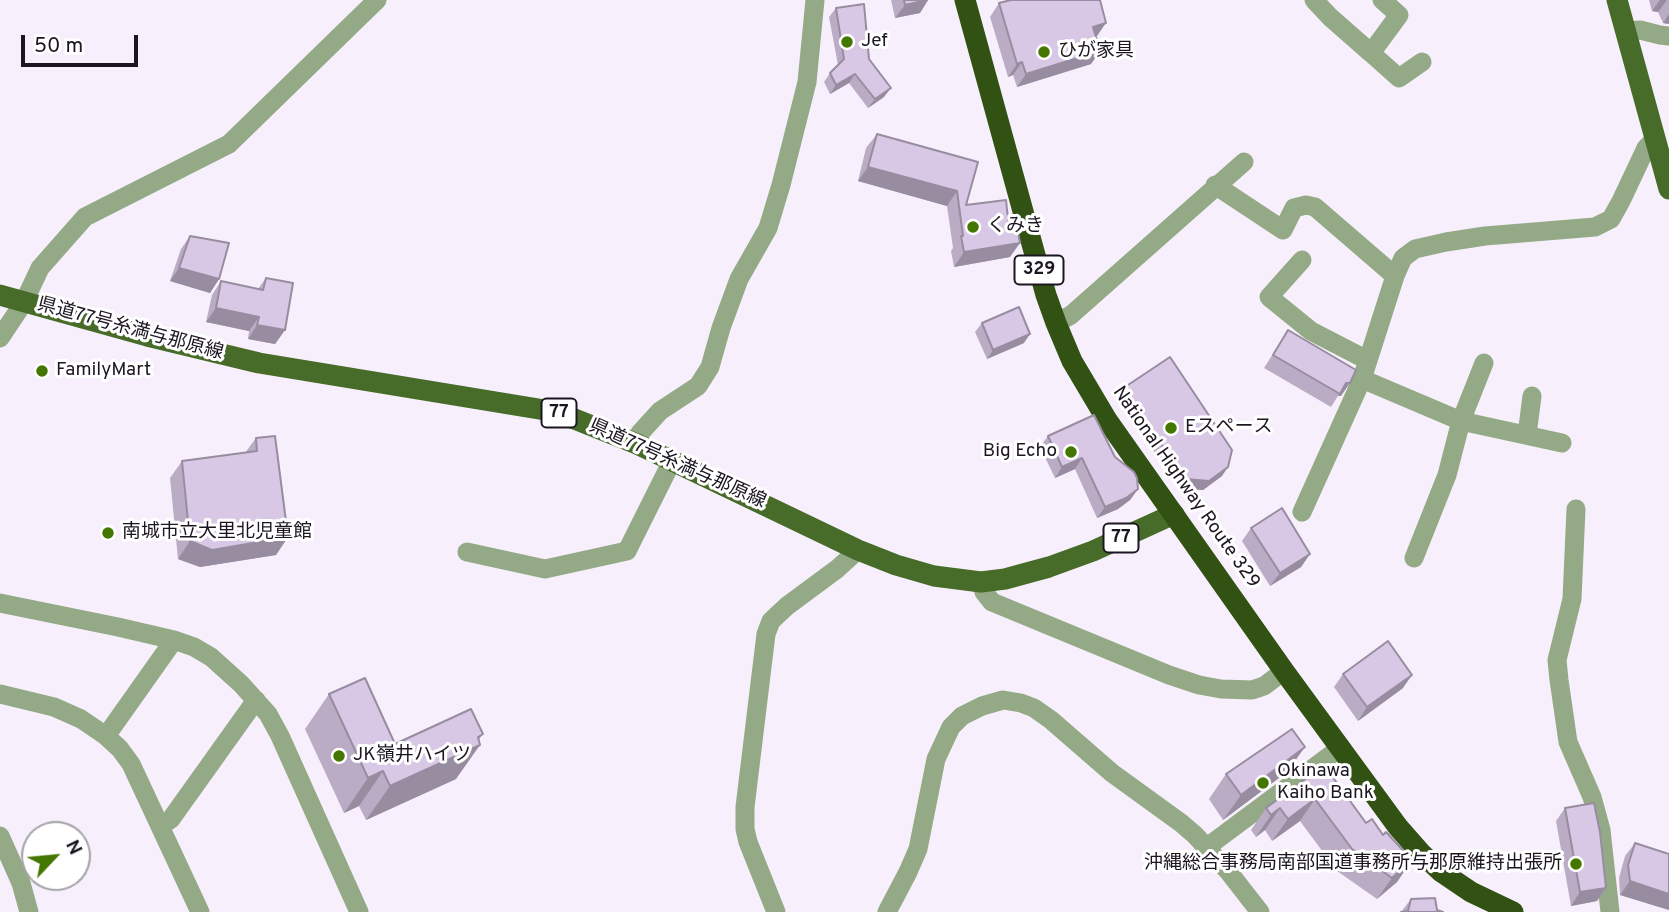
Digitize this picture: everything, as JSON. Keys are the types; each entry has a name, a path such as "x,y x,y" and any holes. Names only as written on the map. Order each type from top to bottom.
{"highway":[{"name":"National Highway Route 329","path":"965,0 1033,250 1056,323 1072,360 1107,420 1398,827 1440,871 1471,892 1513,912"}],"main road":[{"path":"1617,0 1669,189"},
{"name":"県道77号糸満与那原線","path":"0,295 147,336 260,363 557,412 637,444 858,550 934,576 981,582 1005,579 1093,551 1174,514"}],"street":[{"path":"0,338 24,302 40,268 85,217 229,144 377,0"},
{"path":"637,444 640,433 660,411 698,386 710,368 739,278 768,228 807,82 815,0"},
{"path":"1314,0 1399,78 1422,62"},
{"path":"1371,53 1399,15 1382,0"},
{"path":"1625,32 1640,30 1669,36"},
{"path":"1302,512 1364,370 1403,258 1415,249 1485,236 1595,227 1611,219 1646,148 1655,139"},
{"path":"1056,323 1071,315 1244,162"},
{"path":"1215,186 1283,230 1294,208 1306,205 1315,207 1395,276"},
{"path":"1302,260 1269,297 1364,370 1461,421 1562,443"},
{"path":"1414,558 1447,475 1461,421 1484,363"},
{"path":"1527,435 1532,396"},
{"path":"467,552 545,569 627,551 672,461"},
{"path":"1576,509 1572,599 1557,660 1569,742 1592,797 1601,830 1610,912"},
{"path":"776,912 745,829 766,634 771,621 858,550"},
{"path":"981,582 984,592 992,602 1199,685 1221,690 1252,690 1264,686 1284,671"},
{"path":"0,603 174,640 212,657 268,714 280,736 352,910"},
{"path":"106,736 174,640"},
{"path":"0,694 54,707 81,719 106,736 131,764 200,912"},
{"path":"160,826 171,819 256,700"},
{"path":"887,912 918,849 936,759 951,727 962,716 1003,700 1021,703 1043,714 1112,773 1181,823 1207,847 1260,912"},
{"path":"1207,847 1339,748"},
{"path":"0,836 21,883 29,912"}],"building":[{"path":"904,0 927,0 905,5"},
{"name":"ひが家具","path":"1011,0 1100,0 1106,23 1093,27 1100,51 1026,74 1022,62 1017,64 999,3"},
{"name":"Jef","path":"864,4 869,59 891,88 875,99 855,74 836,85 830,73 844,59 836,8"},
{"path":"877,134 978,162 966,205 1006,200 1009,228 1017,227 1020,243 964,252 957,191 868,167"},
{"path":"190,236 229,243 219,279 179,268"},
{"path":"266,278 293,283 285,330 257,325 259,317 216,308 221,281 263,290"},
{"path":"1019,307 1030,334 993,350 982,323"},
{"path":"1288,330 1356,370 1350,383 1346,383 1340,394 1273,355"},
{"name":"Eスペース","path":"1170,357 1232,450 1228,467 1209,481 1186,479 1122,389"},
{"path":"1094,415 1115,457 1134,472 1137,478 1138,489 1126,498 1105,507 1082,458 1062,467 1048,436"},
{"path":"275,436 288,537 212,550 190,541 182,461 257,451 256,438"},
{"path":"1282,508 1310,554 1280,573 1251,528"},
{"path":"1388,641 1412,675 1367,707 1343,674"},
{"path":"365,678 395,744 471,709 483,734 478,737 480,745 390,786 383,771 368,778 329,694"},
{"path":"1292,729 1305,747 1241,795 1226,774"},
{"path":"1324,765 1366,823 1372,819 1383,835 1386,832 1412,860 1392,878 1352,849 1315,799 1288,819 1280,808 1271,815 1266,808"},
{"path":"1594,803 1606,888 1580,892 1565,808"},
{"path":"1635,843 1669,854 1669,894 1630,881 1628,865"},
{"path":"1435,898 1437,910 1443,912 1401,912 1408,911 1411,899"}],"place":[{"name":"Jef","path":"847,42"},
{"name":"ひが家具","path":"1044,52"},
{"name":"くみき","path":"973,227"},
{"name":"FamilyMart","path":"42,371"},
{"name":"Eスペース","path":"1171,428"},
{"name":"Big Echo","path":"1071,452"},
{"name":"南城市立大里北児童館","path":"108,533"},
{"name":"JK嶺井ハイツ","path":"339,756"},
{"name":"Okinawa Kaiho Bank","path":"1263,783"},
{"name":"沖縄総合事務局南部国道事務所与那原維持出張所","path":"1576,864"}]}
